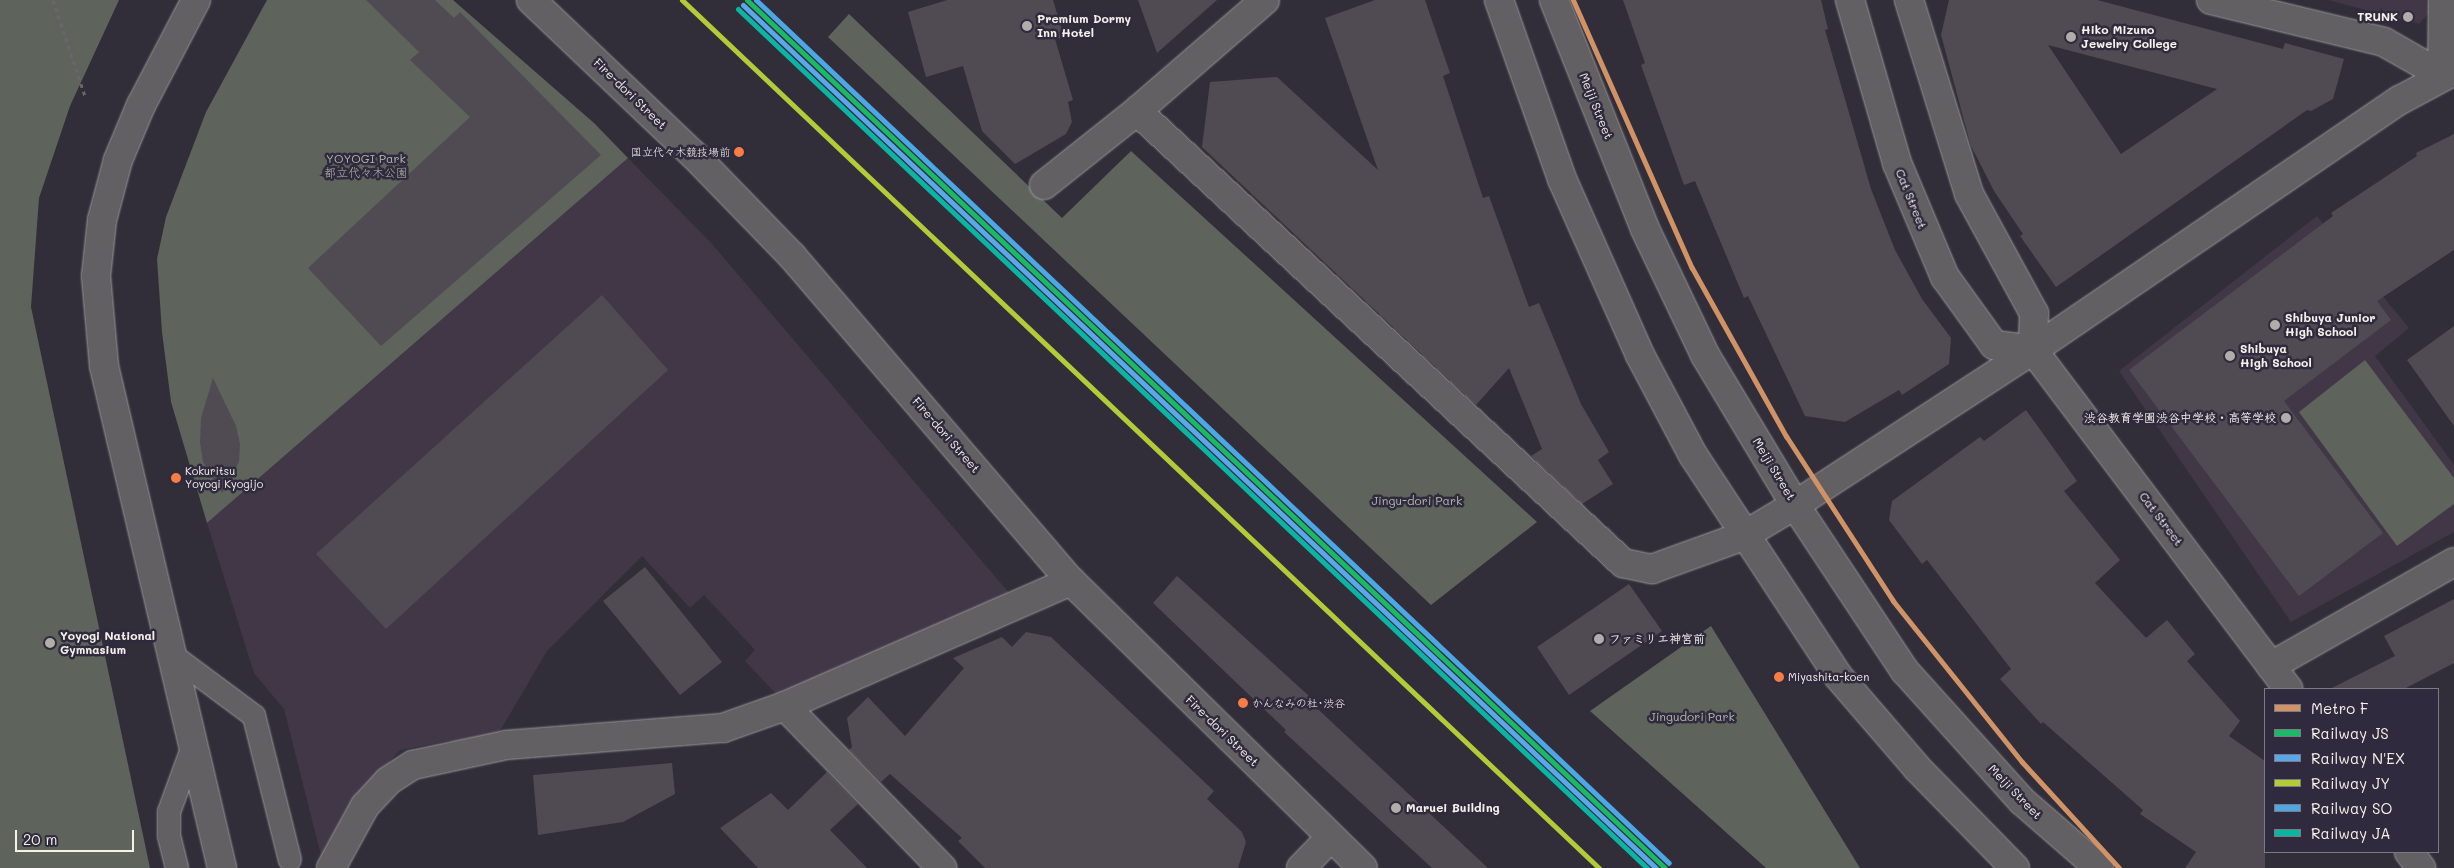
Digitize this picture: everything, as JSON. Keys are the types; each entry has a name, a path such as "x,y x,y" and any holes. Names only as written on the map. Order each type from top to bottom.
{"street":[{"path":"196,0 141,105 118,160 102,220 96,276 104,366 222,868"},
{"name":"Fire-dori Street","path":"531,0 694,155 792,256 1071,581 1363,868"},
{"path":"1044,185 1137,111 1265,0"},
{"path":"1499,0 1562,179 1603,276 1693,456 1743,536 1838,676 1916,768 2015,868"},
{"name":"Meiji Street","path":"1554,0 1652,245 1706,355 1795,505 1905,671 2022,802 2092,866"},
{"name":"Cat Street","path":"1850,0 1896,163 1945,277 1994,345 2033,350 2287,688"},
{"path":"1909,0 1969,194 2034,312 2033,350"},
{"path":"2211,0 2384,42 2448,73"},
{"path":"2443,0 2448,73"},
{"path":"1137,111 1623,563 1652,569 1743,536 1795,505 2033,350 2400,100 2448,73"},
{"path":"2270,666 2454,562"},
{"path":"330,868 365,806 388,781 413,765 506,745 723,728 786,706 1071,581"},
{"path":"786,706 942,868"},
{"path":"1301,868 1331,837"},
{"path":"2410,853 2421,868"}],"lane":[{"path":"172,655 254,716 290,860"},
{"path":"177,868 170,835 169,812 193,746"}],"path":[{"path":"53,0 86,96"}],"shaded area":[{"name":"TRUNK","path":"2328,0 2431,0 2432,10 2419,24"},
{"path":"628,158 712,244 1010,594 777,695 745,661 755,650 704,595 690,608 642,556 547,651 494,741 447,741 400,750 346,810 322,859 284,709 254,673 207,523"},
{"name":"渋谷教育学園渋谷中学校・高等学校","path":"2317,216 2409,328 2375,356 2454,465 2454,532 2291,622 2119,371"}],"green space":[{"name":"Yoyogi National Gymnasium","path":"0,0 119,0 70,106 39,198 31,307 150,868 0,868"},
{"name":"YOYOGI Park 都立代々木公園","path":"267,0 453,0 594,123 628,158 207,523 171,402 162,332 157,259 166,217 206,112"},
{"name":"Jingu-dori Park","path":"849,14 1062,218 1131,151 1537,522 1431,605 828,37"},
{"path":"2365,360 2454,478 2454,504 2397,546 2299,412"},
{"name":"Jingudori Park","path":"1711,626 1860,868 1766,868 1590,711"}],"building":[{"path":"366,0 435,0 454,18 460,12 601,155 381,346 308,268 470,117 410,60 419,52"},
{"path":"947,0 1053,0 1064,37 1055,39 1073,100 1068,102 1072,122 1066,134 1015,164 982,131 963,66 926,77 908,12"},
{"path":"1138,0 1217,0 1157,53"},
{"path":"1375,0 1425,0 1450,73 1443,76 1483,198 1489,196 1529,307 1539,303 1581,404 1609,452 1598,460 1613,484 1582,504 1531,456 1542,449 1509,368 1476,405 1202,147 1210,82 1277,77 1378,170 1325,18"},
{"path":"1623,0 1821,0 1828,29 1825,30 1871,189 1895,250 1922,299 1951,338 1949,364 1902,395 1899,390 1845,422 1805,416 1748,296 1744,298 1695,181 1684,185 1641,65 1645,63"},
{"path":"1949,0 2097,0 2283,49 2285,43 2344,59 2333,99 2311,111 2307,110 2056,287 2020,236 2023,234 1994,191 1971,146 1941,35","holes":["2048,45 2217,89 2121,154"]},
{"name":"渋谷教育学園渋谷中学校・高等学校","path":"2454,134 2454,250 2377,301 2391,320 2284,401 2383,533 2299,596 2129,370 2333,216 2331,213 2417,156 2416,153"},
{"path":"602,295 668,370 386,629 316,554"},
{"path":"2454,326 2454,426 2407,360"},
{"path":"213,378 236,426 240,444 239,462 222,493 203,462 200,443 201,418"},
{"path":"2026,410 2077,481 2064,491 2120,560 2095,583 2146,638 2167,620 2195,654 2187,661 2240,721 2229,736 2264,760 2265,868 2185,868 2196,852 2140,814 2143,810 2043,722 2041,724 2000,679 2011,669 1927,560 1922,564 1889,520 1892,501 1980,437 1984,441"},
{"path":"645,567 722,662 680,695 603,601"},
{"path":"1177,576 1309,696 1307,699 1488,868 1432,868 1284,732 1286,730 1153,603"},
{"name":"ファミリエ神宮前","path":"1629,584 1662,631 1569,695 1537,647"},
{"path":"2454,599 2454,663 2406,688 2332,688 2395,656 2384,636"},
{"path":"1026,632 1051,637 1214,791 1207,799 1242,832 1246,842 1238,868 985,868 958,841 962,838 890,774 881,782 849,750 852,747 847,718 868,697 905,736 964,668 953,658 1002,637 1012,647"},
{"path":"672,763 675,794 623,822 538,835 533,775"},
{"path":"827,772 858,804 830,830 867,868 758,868 720,828 771,793 788,810"}],"metro line":[{"name":"F","path":"1573,0 1692,268 1786,436 1893,601 2022,762 2119,868"}],"rail line":[{"name":"JY","path":"682,0 1599,868"},
{"name":"JS","path":"747,0 1665,868"},
{"name":"SO","path":"756,0 1669,863"},
{"name":"N'EX","path":"743,5 1656,868"},
{"name":"JA","path":"738,9 1647,868"}],"place":[{"name":"TRUNK","path":"2408,17"},
{"name":"Premium Dormy Inn Hotel","path":"1027,26"},
{"name":"Hiko Mizuno Jewelry College","path":"2071,37"},
{"name":"国立代々木競技場前","path":"739,152"},
{"name":"Shibuya Junior High School","path":"2275,325"},
{"name":"Shibuya High School","path":"2230,356"},
{"name":"渋谷教育学園渋谷中学校・高等学校","path":"2286,418"},
{"name":"Kokuritsu Yoyogi Kyogijo","path":"176,478"},
{"name":"ファミリエ神宮前","path":"1599,639"},
{"name":"Yoyogi National Gymnasium","path":"50,643"},
{"name":"Miyashita-koen","path":"1779,677"},
{"name":"かんなみの杜･渋谷","path":"1243,703"},
{"name":"Maruei Building","path":"1396,808"}]}
